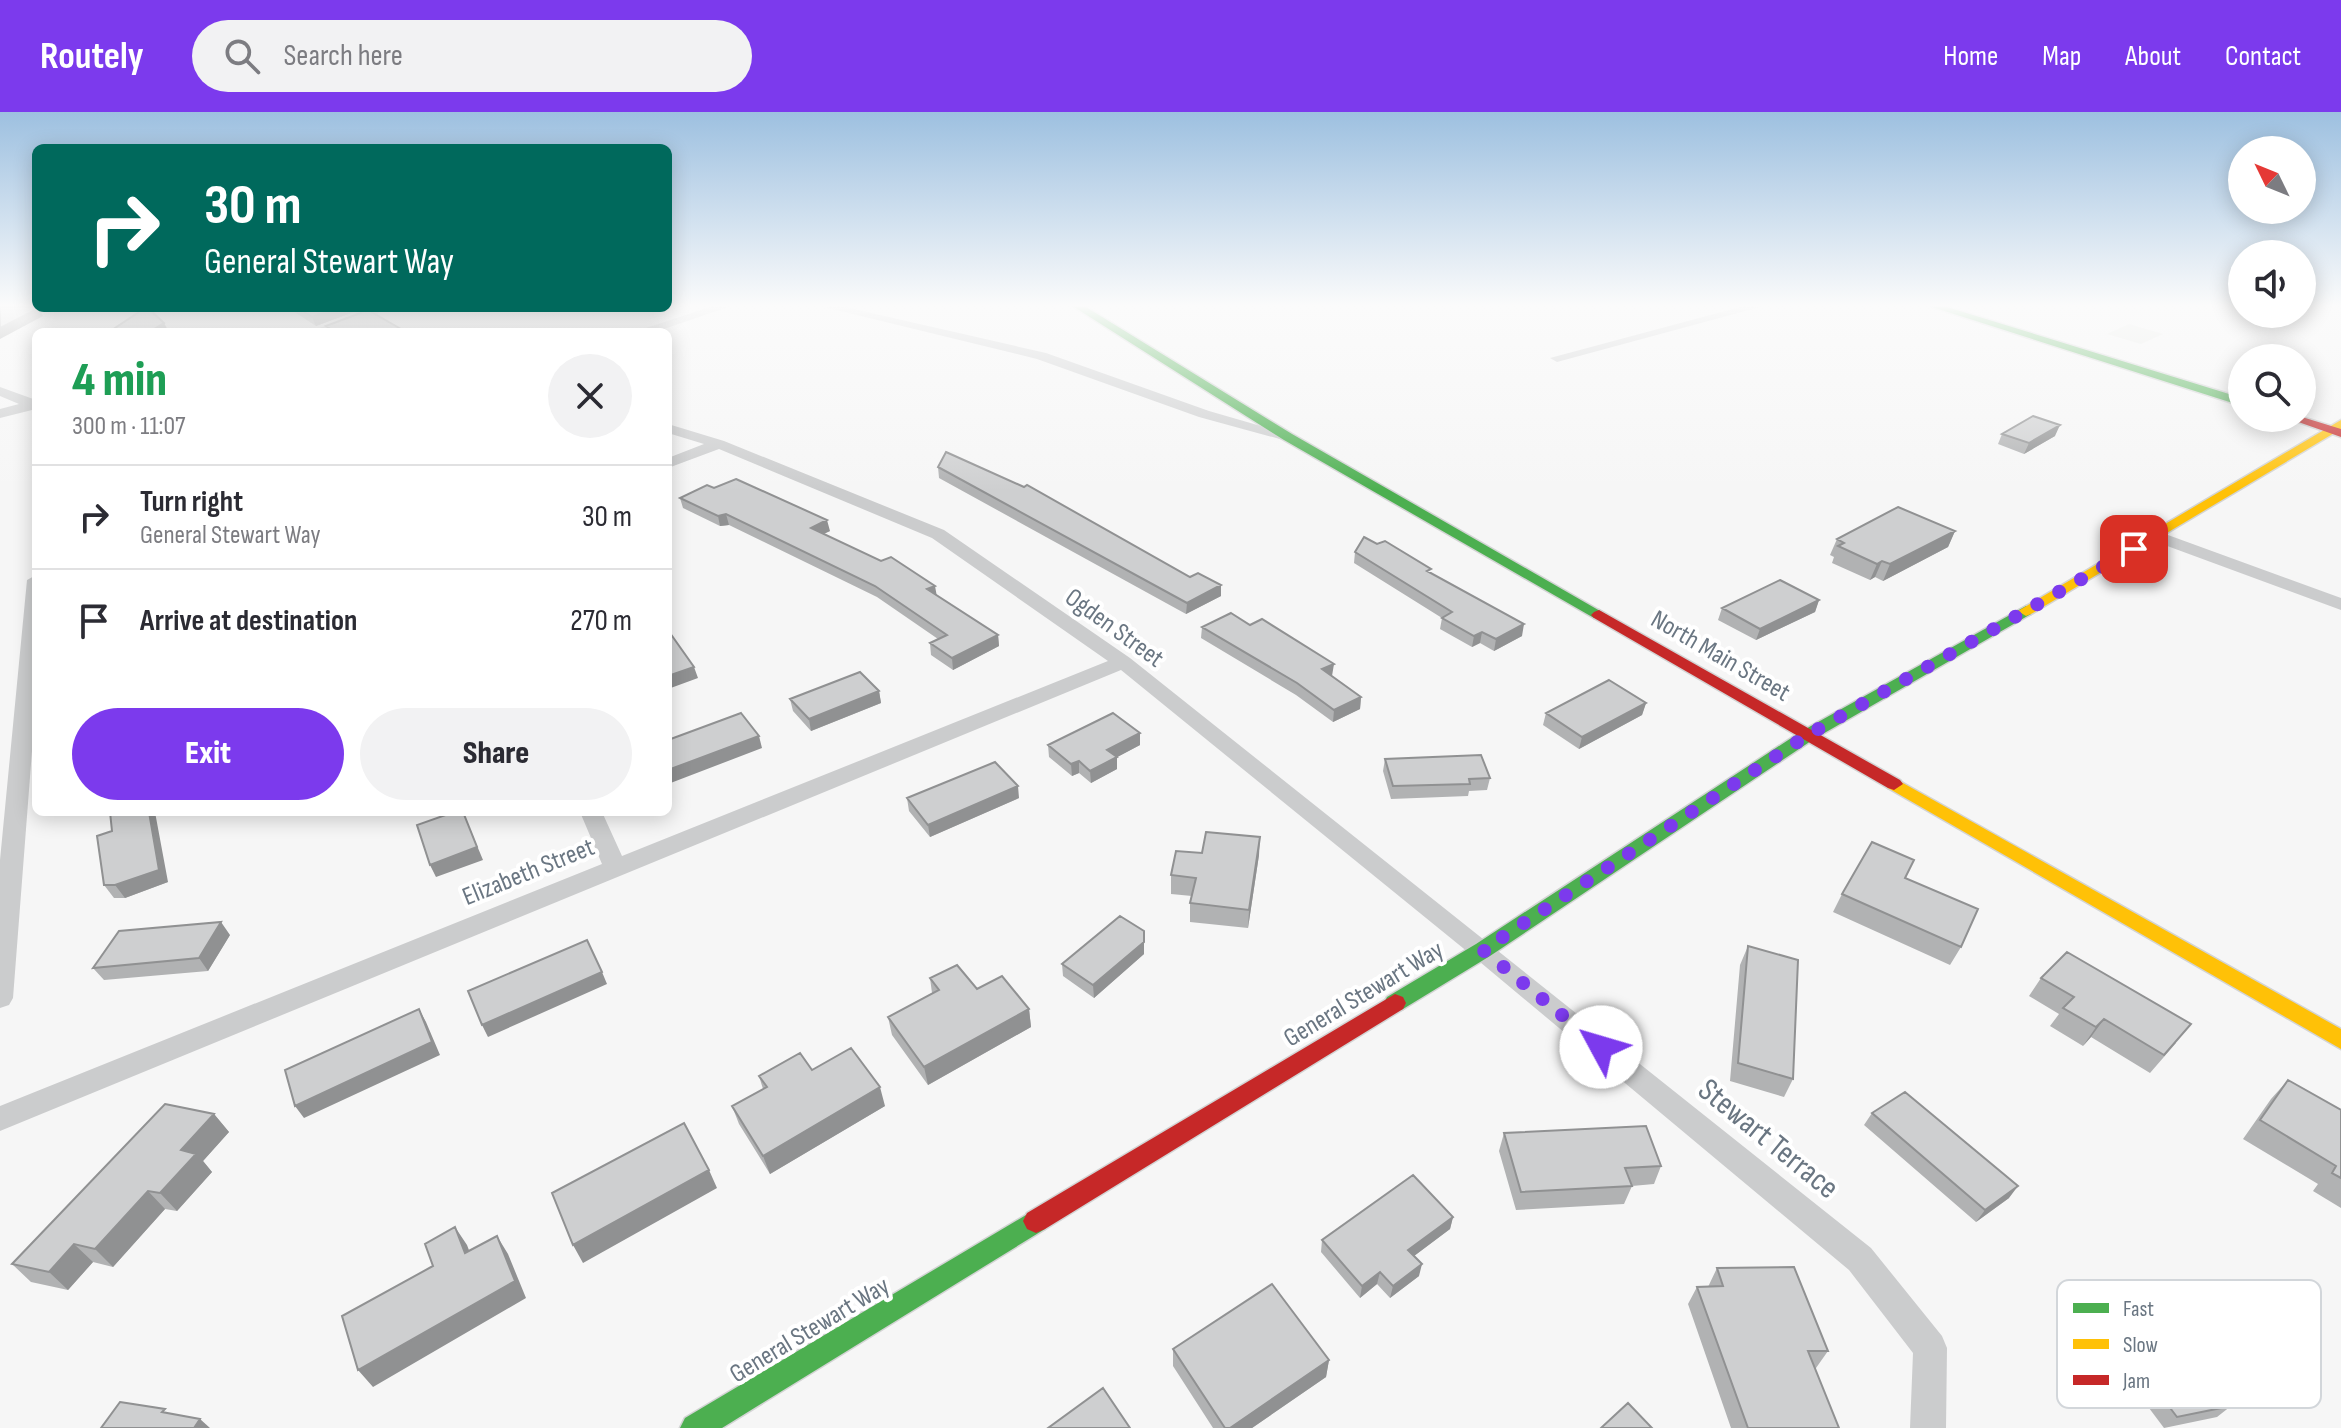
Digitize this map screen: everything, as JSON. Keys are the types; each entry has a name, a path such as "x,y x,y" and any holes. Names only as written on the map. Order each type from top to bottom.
{"street":[{"path":"1076,368 1204,414 1288,437"},
{"name":"North Main Street","path":"1178,368 1288,437 2341,1040"},
{"path":"2134,368 2228,398"},
{"path":"0,391 32,403"},
{"path":"0,414 32,405"},
{"path":"2316,424 2338,429"},
{"name":"Ogden Street","path":"672,429 719,444 938,534 1123,662 1483,950"},
{"name":"General Stewart Way","path":"695,1428 1483,950 1808,735 2338,429"},
{"path":"672,462 719,444"},
{"path":"2157,536 2341,604"},
{"path":"0,998 32,626"},
{"name":"Elizabeth Street","path":"0,1119 1123,662"},
{"path":"593,816 615,868"},
{"name":"Stewart Terrace","path":"1483,950 1860,1259 1930,1348 1928,1428"}],"building":[{"path":"2033,416 2060,425 2029,443 2002,434"},
{"path":"946,452 1024,487 1027,485 1190,577 1198,573 1221,585 1187,603 938,467"},
{"path":"736,479 827,520 811,528 881,561 891,557 935,586 927,589 998,635 952,658 930,643 947,635 875,586 726,514 718,516 680,498 707,485 714,488"},
{"path":"1898,507 1955,531 1890,564 1882,561 1877,564 1838,546 1844,543 1837,539"},
{"path":"1364,537 1377,544 1385,541 1431,569 1427,571 1524,624 1496,639 1482,632 1474,636 1442,618 1452,612 1355,552"},
{"path":"1780,580 1819,600 1760,629 1722,608"},
{"path":"1231,613 1250,625 1262,619 1334,664 1322,669 1361,697 1334,710 1297,683 1202,627"},
{"path":"672,636 694,667 672,675"},
{"path":"860,672 879,691 809,719 790,699"},
{"path":"1609,680 1646,703 1582,737 1546,713"},
{"path":"741,713 759,736 672,769 672,739"},
{"path":"1113,713 1140,733 1107,750 1117,757 1090,771 1079,761 1071,764 1048,745"},
{"path":"1481,755 1490,778 1469,779 1470,784 1393,786 1385,759"},
{"path":"995,762 1018,786 928,825 907,798"},
{"path":"110,816 150,816 159,870 115,885 104,885 97,836 112,831"},
{"path":"443,816 465,816 477,847 430,865 417,825"},
{"path":"1206,832 1260,837 1249,910 1190,903 1196,878 1171,875 1176,851 1202,853"},
{"path":"1872,842 1914,860 1905,878 1978,909 1961,947 1842,894"},
{"path":"1120,916 1144,931 1144,942 1093,985 1062,964"},
{"path":"221,922 199,958 93,968 119,931"},
{"path":"587,940 602,972 482,1025 468,991"},
{"path":"1748,946 1798,960 1793,1079 1738,1063"},
{"path":"2067,952 2191,1024 2164,1055 2104,1019 2096,1027 2063,1008 2074,997 2041,978"},
{"path":"957,965 977,989 1002,976 1029,1009 924,1067 888,1017 939,990 930,978"},
{"path":"419,1009 432,1042 295,1106 285,1070"},
{"path":"851,1048 880,1087 763,1156 732,1106 767,1087 759,1076 800,1053 812,1070"},
{"path":"2288,1080 2341,1110 2341,1178 2332,1173 2336,1166 2260,1120"},
{"path":"1905,1092 2018,1186 1985,1210 1872,1113"},
{"path":"165,1104 214,1114 181,1150 196,1154 160,1193 148,1191 95,1249 74,1244 49,1272 12,1264"},
{"path":"684,1123 709,1170 573,1245 552,1193"},
{"path":"1646,1126 1661,1166 1625,1168 1632,1186 1521,1192 1504,1133"},
{"path":"1413,1175 1453,1217 1408,1250 1422,1264 1393,1286 1380,1272 1362,1286 1322,1240"},
{"path":"455,1227 465,1253 497,1236 515,1281 358,1370 342,1316 433,1266 425,1244"},
{"path":"1794,1267 1828,1351 1808,1351 1839,1428 1748,1428 1697,1287 1723,1286 1717,1268"},
{"path":"1272,1284 1329,1360 1230,1428 1225,1428 1173,1349"},
{"path":"1103,1388 1130,1428 1048,1428"},
{"path":"120,1402 165,1409 162,1412 200,1419 194,1428 101,1428"},
{"path":"1628,1403 1652,1428 1601,1428"},
{"path":"2170,1408 2221,1408 2177,1417"}],"traffic: fast":[{"path":"1178,368 1288,437 1599,615"},
{"path":"2134,368 2228,398"},
{"path":"1395,1003 1483,950 1808,735 2026,611"},
{"path":"695,1428 1036,1221"}],"traffic: slow":[{"path":"2026,611 2341,424"},
{"path":"1894,784 2341,1040"}],"traffic: jam":[{"path":"2316,425 2341,433"},
{"path":"1599,615 1894,784"},
{"path":"1036,1221 1395,1003"}],"route":[{"path":"1601,1047 1483,950 1808,735 2134,549"}]}
